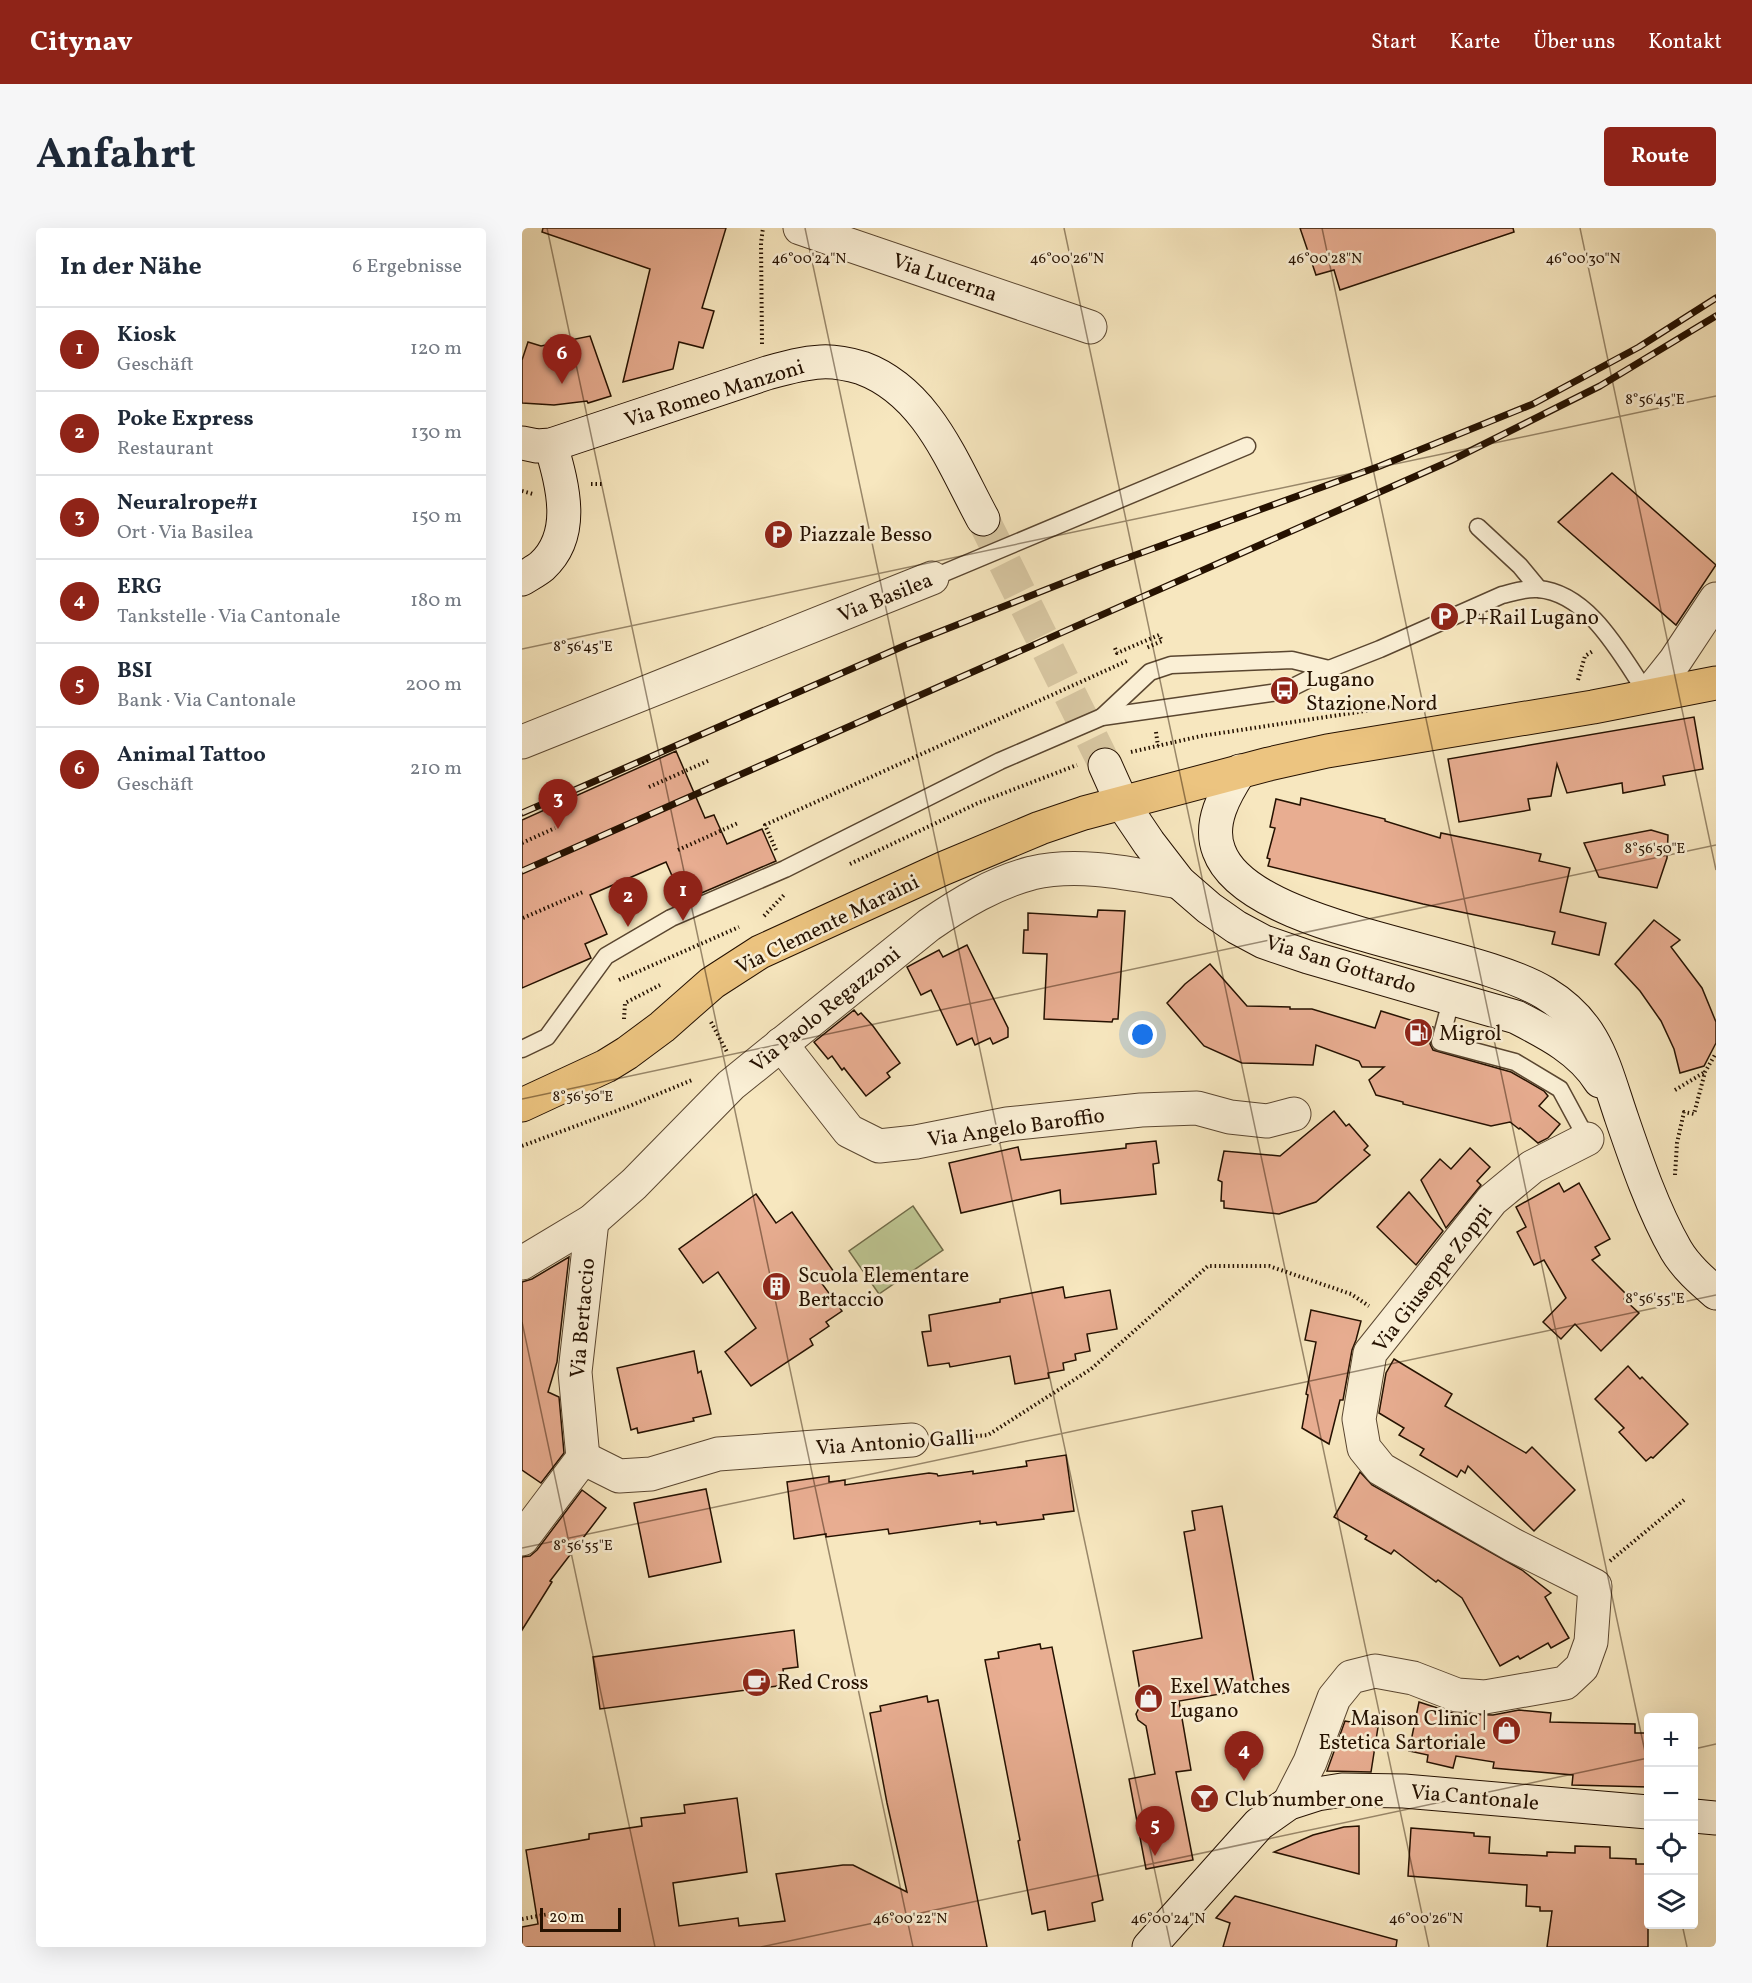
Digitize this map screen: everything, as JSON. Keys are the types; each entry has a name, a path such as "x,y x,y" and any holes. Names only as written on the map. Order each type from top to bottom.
{"main road":[{"path":"1122,802 1326,751 1525,719 1716,683"},
{"name":"Via Clemente Maraini","path":"522,1105 606,1066 645,1041 712,983 760,952 990,848 1040,828 1122,802"}],"street":[{"name":"Via Lucerna","path":"800,228 1090,327"},
{"name":"Via Romeo Manzoni","path":"536,444 799,364 823,361 847,363 872,372 892,383 914,401 935,430 983,519"},
{"path":"522,579 542,566 552,554 564,525 562,483 536,444"},
{"name":"Via Basilea","path":"522,742 932,578"},
{"path":"1648,695 1675,662 1716,599"},
{"path":"1102,761 1122,802"},
{"name":"Via San Gottardo","path":"1240,771 1225,795 1218,816 1216,832 1218,850 1226,866 1238,879 1283,907 1334,925 1517,978 1565,1005 1591,1038 1603,1060 1652,1199 1676,1250 1686,1265 1716,1293"},
{"name":"Via San Gottardo","path":"1122,802 1149,843 1179,882 1209,908 1264,942 1308,957 1516,1017 1570,1049 1592,1068 1621,1116"},
{"name":"Via Paolo Regazzoni","path":"522,1263 592,1221 633,1184 731,1085 929,924 961,903 997,885 1033,873 1064,870 1105,870 1179,882"},
{"name":"Via Angelo Baroffio","path":"781,1044 849,1131 879,1146 916,1142 1007,1124 1141,1110 1197,1108 1230,1117 1267,1121 1294,1114"},
{"name":"Via Giuseppe Zoppi","path":"1587,1139 1532,1167 1492,1200 1370,1353 1359,1419 1364,1448 1381,1469 1513,1545 1595,1586"},
{"name":"Via Bertaccio","path":"583,1458 575,1372 592,1221"},
{"name":"Via Antonio Galli","path":"583,1458 620,1476 651,1474 718,1454 912,1440"},
{"path":"522,1539 583,1458"},
{"path":"1289,1803 1310,1762 1334,1698 1351,1677 1375,1671 1413,1678 1456,1695 1485,1697 1565,1683 1582,1667 1590,1642 1595,1586"},
{"name":"Via Cantonale","path":"1158,1944 1259,1824 1289,1803 1317,1794 1367,1789 1644,1812"},
{"path":"1698,1816 1716,1818"}],"lane":[{"name":"Via Basilea","path":"932,578 1247,446"},
{"path":"1478,527 1520,566 1539,589"},
{"path":"522,1049 547,1037 606,956 671,918 775,873 1000,761 1102,717 1284,691 1329,669 1502,595 1521,590 1539,589 1555,592 1582,608 1595,620 1648,695"},
{"path":"1102,717 1150,672 1171,665 1292,660 1329,669"},
{"path":"1452,997 1440,1042 1515,1062 1560,1089 1587,1139"}],"path":[{"path":"761,342 763,228"},
{"path":"1115,648 1116,653 1159,634 1162,641 1139,651"},
{"path":"1569,682 1578,679 1585,656 1594,651 1616,648"},
{"path":"784,895 775,873 782,865 765,825 1129,659"},
{"path":"849,864 978,803 1067,767 1102,761 1201,736 1433,700"},
{"path":"649,787 710,760"},
{"path":"678,850 738,823"},
{"path":"522,843 555,828"},
{"path":"763,916 784,895 795,890"},
{"path":"523,918 584,891"},
{"path":"620,980 743,925"},
{"path":"624,1021 625,1003 660,985"},
{"path":"709,1017 731,1061"},
{"path":"1674,1184 1677,1143 1684,1112 1694,1114 1705,1072 1716,1053"},
{"path":"1675,1090 1705,1072"},
{"path":"522,1146 697,1078"},
{"name":"Via Antonio Galli","path":"912,1440 988,1435 1091,1370 1208,1266 1269,1266 1351,1294 1395,1323"},
{"path":"1595,1586 1596,1572 1684,1500"},
{"path":"522,1919 549,1914"}],"green space":[{"path":"913,1206 943,1250 879,1294 849,1251"}],"building":[{"path":"543,228 726,228 702,308 714,311 703,348 679,342 673,369 623,382 650,269 542,232"},
{"path":"1300,228 1513,228 1514,232 1340,290 1334,270 1316,275"},
{"path":"590,336 611,396 588,403 587,401 554,405 522,403 522,360 528,342 541,346"},
{"path":"1612,473 1716,565 1676,625 1558,522"},
{"path":"1694,717 1703,769 1663,776 1665,785 1623,793 1622,783 1567,793 1557,764 1551,796 1528,799 1530,810 1459,822 1448,759"},
{"path":"676,751 705,818 714,815 727,844 762,829 776,861 683,901 666,862 590,895 607,934 585,944 591,958 522,988 522,820"},
{"path":"1301,798 1385,819 1385,821 1440,838 1441,833 1541,854 1539,861 1570,868 1560,912 1606,923 1599,955 1552,944 1555,932 1423,904 1268,866 1270,859 1267,858 1275,828 1270,827 1276,799 1300,805"},
{"path":"1651,830 1668,835 1667,858 1657,888 1599,877 1584,843"},
{"path":"1098,910 1125,911 1118,1019 1113,1019 1112,1022 1044,1019 1047,954 1023,953 1024,930 1028,930 1028,913 1097,917"},
{"path":"1654,920 1680,940 1671,947 1702,988 1716,1022 1716,1043 1704,1066 1680,1073 1674,1049 1661,1021 1640,991 1615,964"},
{"path":"967,945 1008,1028 1008,1037 993,1044 990,1038 975,1045 972,1038 957,1045 931,990 921,995 907,967 939,950 943,957"},
{"path":"1210,964 1247,1006 1312,1009 1375,1028 1381,1011 1433,1027 1430,1044 1433,1050 1511,1072 1544,1091 1548,1096 1539,1106 1560,1124 1548,1138 1538,1143 1510,1122 1491,1126 1403,1104 1403,1102 1376,1095 1369,1080 1384,1067 1362,1067 1359,1061 1316,1045 1313,1065 1242,1063 1204,1046 1167,1003 1185,984"},
{"path":"854,1010 858,1015 861,1013 873,1026 900,1063 887,1073 890,1077 866,1096 844,1068 842,1070 832,1056 828,1059 814,1042"},
{"path":"1334,1111 1346,1126 1349,1124 1368,1146 1364,1150 1370,1155 1316,1202 1279,1214 1224,1208 1224,1201 1221,1201 1222,1182 1218,1180 1224,1151 1280,1156"},
{"path":"1156,1141 1159,1163 1153,1164 1156,1194 1061,1204 1060,1190 961,1213 949,1163 1018,1147 1021,1160 1126,1148 1126,1144"},
{"path":"1470,1148 1490,1167 1477,1181 1481,1185 1446,1228 1421,1180 1440,1159 1451,1169"},
{"path":"1559,1183 1564,1192 1579,1183 1610,1239 1595,1247 1600,1255 1592,1260 1628,1296 1624,1299 1639,1313 1601,1351 1575,1324 1561,1339 1543,1322 1566,1298 1544,1260 1534,1265 1517,1232 1526,1227 1516,1207"},
{"path":"1409,1192 1443,1231 1416,1265 1377,1227"},
{"name":"Scuola Elementare Bertaccio","path":"756,1194 776,1223 792,1212 834,1272 820,1281 842,1311 826,1322 829,1326 810,1339 813,1345 751,1386 725,1352 756,1328 718,1272 703,1283 679,1249"},
{"path":"569,1257 557,1362 548,1392 559,1397 564,1453 541,1483 522,1470 522,1282 532,1279"},
{"path":"1063,1287 1065,1298 1110,1290 1117,1329 1087,1334 1090,1351 1075,1354 1076,1360 1063,1363 1064,1370 1048,1373 1049,1378 1015,1384 1010,1356 950,1367 949,1363 928,1366 922,1332 931,1331 929,1315"},
{"path":"1311,1310 1361,1321 1352,1350 1343,1400 1340,1400 1329,1444 1302,1428 1316,1342 1305,1340"},
{"path":"694,1351 698,1373 701,1371 711,1414 693,1418 694,1421 638,1433 637,1428 631,1430 617,1368"},
{"path":"1394,1359 1452,1394 1445,1406 1526,1453 1532,1447 1575,1490 1534,1531 1468,1466 1465,1473 1461,1470 1457,1477 1420,1455 1424,1449 1399,1435 1404,1428 1379,1413 1386,1373"},
{"path":"1628,1366 1640,1379 1642,1377 1688,1424 1653,1458 1646,1461 1619,1432 1624,1428 1595,1399"},
{"path":"1066,1455 1074,1511 1043,1515 1044,1519 997,1525 996,1522 980,1524 980,1521 889,1534 888,1529 794,1539 787,1482 829,1476 829,1482 845,1480 845,1485 929,1473 938,1476 973,1471 973,1474 1027,1466 1026,1461"},
{"path":"1360,1472 1372,1485 1522,1570 1551,1593 1545,1597 1569,1638 1551,1648 1548,1643 1520,1659 1518,1656 1500,1666 1462,1598 1438,1580 1436,1582 1394,1550 1391,1554 1365,1539 1367,1536 1334,1517"},
{"path":"706,1489 721,1562 649,1577 634,1503"},
{"path":"582,1490 606,1508 550,1581 552,1582 522,1630 522,1557 530,1556 537,1550"},
{"path":"1222,1506 1255,1688 1179,1701 1191,1770 1176,1772 1193,1860 1146,1869 1129,1779 1155,1774 1146,1726 1138,1720 1136,1714 1142,1702 1133,1651 1202,1638 1184,1532 1195,1530 1192,1511"},
{"path":"794,1630 798,1667 783,1669 785,1685 600,1709 593,1657"},
{"path":"1040,1644 1041,1649 1052,1647 1103,1900 1092,1903 1095,1921 1048,1930 1045,1911 1032,1914 985,1660 999,1658 998,1652"},
{"path":"927,1696 928,1702 938,1700 987,1947 522,1947 522,1927 538,1924 526,1850 589,1839 589,1834 642,1826 641,1818 685,1813 684,1805 737,1798 747,1872 673,1883 679,1926 738,1918 739,1926 785,1921 776,1874 853,1865 907,1892 870,1713 881,1711 880,1706"},
{"path":"1419,1702 1456,1714 1493,1715 1519,1710 1551,1713 1550,1722 1635,1724 1635,1733 1644,1733 1644,1787 1572,1785 1573,1775 1493,1768 1494,1762 1456,1756 1453,1768 1427,1762 1428,1755 1409,1751"},
{"path":"1345,1721 1378,1727 1371,1772 1327,1771"},
{"path":"1359,1826 1359,1874 1274,1852 1313,1835 1344,1827"},
{"path":"1411,1828 1474,1833 1474,1836 1490,1837 1489,1853 1547,1856 1547,1852 1575,1853 1575,1846 1610,1847 1610,1858 1636,1859 1636,1864 1644,1864 1644,1929 1648,1929 1648,1947 1547,1947 1552,1911 1540,1911 1540,1907 1526,1906 1527,1885 1408,1876"},
{"path":"1235,1896 1397,1940 1396,1947 1223,1947 1230,1923 1216,1918"}],"tunnel":[{"path":"983,519 1105,765"}],"railway":[{"path":"522,813 906,645 1108,565 1380,466 1533,404 1639,347 1716,298"},
{"path":"522,871 1450,461 1600,386 1716,316"}],"place":[{"name":"Animal Tattoo","path":"562,384"},
{"name":"Piazzale Besso","path":"778,534"},
{"name":"P+Rail Lugano","path":"1444,617"},
{"name":"Lugano Stazione Nord","path":"1285,691"},
{"name":"Neuralrope#1","path":"558,829"},
{"name":"Kiosk","path":"683,921"},
{"name":"Poke Express","path":"628,927"},
{"name":"Migrol","path":"1418,1033"},
{"name":"Scuola Elementare Bertaccio","path":"777,1287"},
{"name":"Red Cross","path":"756,1682"},
{"name":"Exel Watches Lugano","path":"1149,1698"},
{"name":"Maison Clinic | Estetica Sartoriale","path":"1507,1730"},
{"name":"ERG","path":"1244,1781"},
{"name":"Club number one","path":"1204,1799"},
{"name":"BSI","path":"1155,1856"}]}
